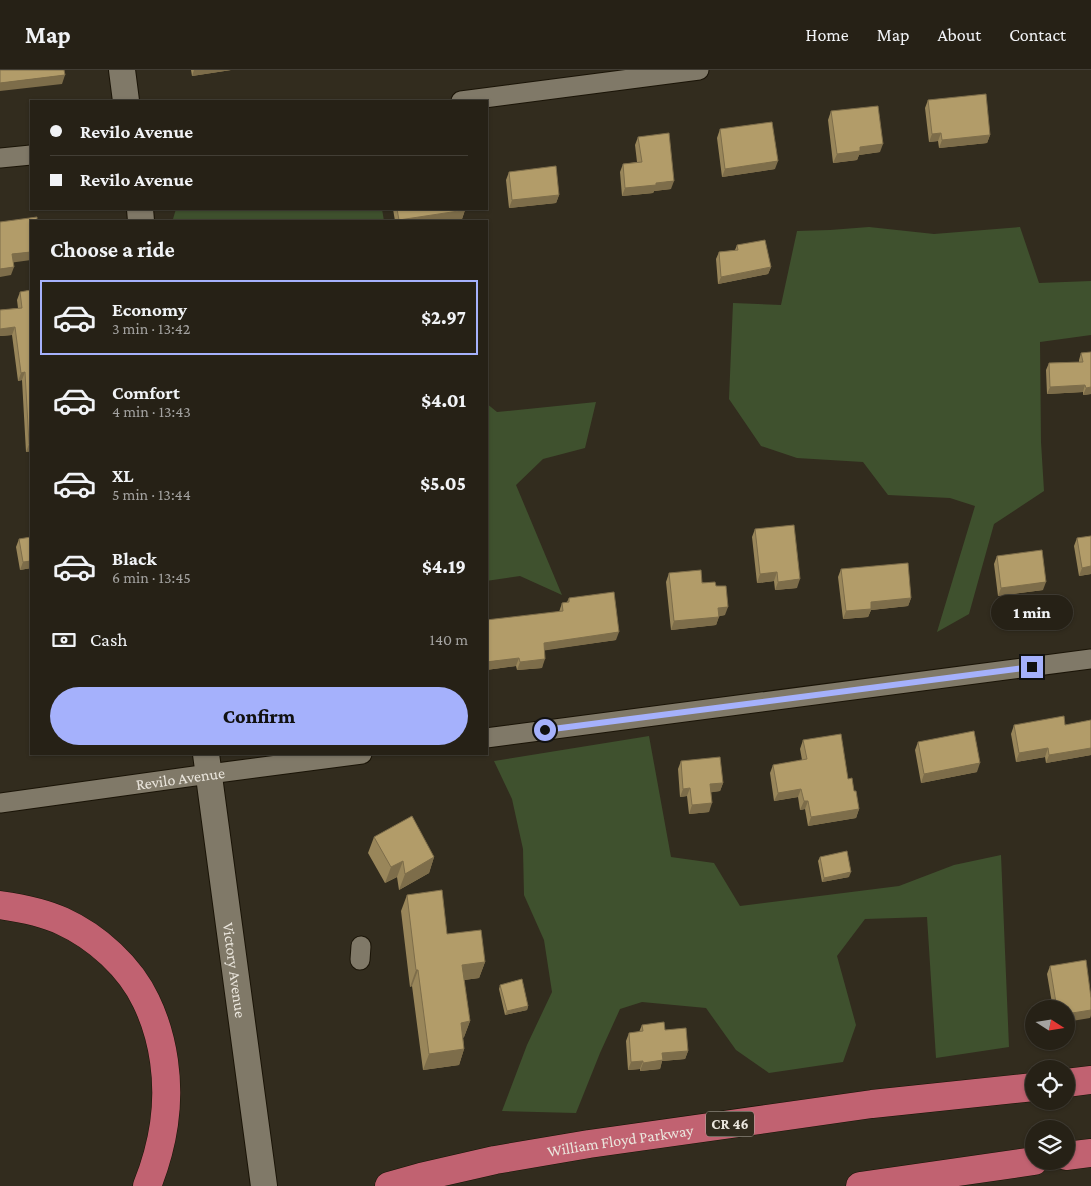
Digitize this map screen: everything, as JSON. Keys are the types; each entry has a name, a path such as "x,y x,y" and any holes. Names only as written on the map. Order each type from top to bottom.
{"highway":[{"path":"0,905 44,914 81,931 98,943 116,960 132,978 146,1000 162,1049 166,1096 164,1124 147,1186"},
{"path":"1075,1082 1091,1080"},
{"name":"William Floyd Parkway","path":"389,1186 495,1160 589,1144 872,1104 1025,1088"},
{"path":"1075,1155 1091,1153"},
{"path":"860,1186 1025,1162"}],"street":[{"path":"122,70 126,100"},
{"path":"469,100 699,70"},
{"path":"0,158 30,155"},
{"path":"488,738 1091,659"},
{"name":"Revilo Avenue","path":"0,804 207,764 346,755"},
{"name":"Victory Avenue","path":"207,764 264,1186"}],"green space":[{"path":"176,210 382,210 384,220 174,220"},
{"path":"869,227 934,234 1020,227 1039,283 1091,281 1091,335 1040,342 1041,442 1044,491 994,524 969,614 937,632 975,506 950,498 888,495 863,462 797,458 761,446 729,399 733,303 781,305 797,231"},
{"path":"596,402 585,448 543,459 516,485 562,595 520,576 488,581 488,405 497,412"},
{"path":"649,736 671,857 714,863 740,906 899,886 954,865 1001,855 1009,1047 936,1058 927,917 865,919 837,956 856,1025 843,1062 769,1073 736,1050 706,1008 642,1002 620,1009 576,1113 502,1111 527,1045 552,992 544,940 524,895 523,849 512,799 494,761"}],"building":[{"path":"0,70 64,70 65,75 0,83"},
{"path":"986,94 990,135 942,140 941,133 932,134 928,100"},
{"path":"878,106 883,144 860,147 860,151 837,154 831,111"},
{"path":"772,122 778,161 725,169 720,129"},
{"path":"669,133 674,181 625,188 623,164 642,162 638,137"},
{"path":"556,166 559,195 512,200 509,172"},
{"path":"397,210 465,210 399,220"},
{"path":"37,217 37,220 30,220 30,252 12,254 14,267 0,269 0,222"},
{"path":"765,240 771,267 721,277 719,252 738,250 737,245"},
{"path":"30,290 30,444 25,372 21,373 15,327 0,329 0,310 22,308 20,292"},
{"path":"1091,352 1091,387 1086,388 1085,385 1050,387 1049,363 1083,362 1081,353"},
{"path":"794,525 800,579 778,582 777,572 760,574 755,529"},
{"path":"1091,536 1091,566 1082,568 1077,538"},
{"path":"30,537 30,561 23,562 19,539"},
{"path":"1042,550 1046,582 1001,588 997,556"},
{"path":"908,563 911,598 871,602 871,609 846,611 841,569"},
{"path":"701,570 702,583 715,582 716,586 726,586 728,607 718,608 719,617 674,621 669,573"},
{"path":"614,592 619,632 544,643 545,659 520,662 519,658 488,662 488,620 563,611 562,603 569,602 569,598"},
{"path":"1064,716 1065,725 1091,720 1091,748 1049,755 1048,748 1019,753 1014,725"},
{"path":"974,731 980,763 924,774 918,742"},
{"path":"841,734 848,779 852,778 859,809 811,817 808,801 804,801 801,789 778,793 773,765 807,759 803,740"},
{"path":"720,757 723,783 710,784 712,803 692,805 690,788 683,789 681,761"},
{"path":"412,816 434,857 405,874 403,861 391,867 374,837"},
{"path":"847,851 851,872 824,878 820,857"},
{"path":"442,890 447,934 481,930 485,962 462,965 470,1021 461,1023 464,1049 429,1054 407,895"},
{"path":"1086,960 1091,1010 1075,1013 1075,1000 1056,1000 1050,966"},
{"path":"522,979 528,1006 507,1011 500,985"},
{"path":"664,1022 665,1030 686,1028 688,1051 662,1053 663,1060 643,1063 643,1061 631,1062 629,1033 643,1031 642,1025"}],"route":[{"path":"545,730 1032,667"}]}
